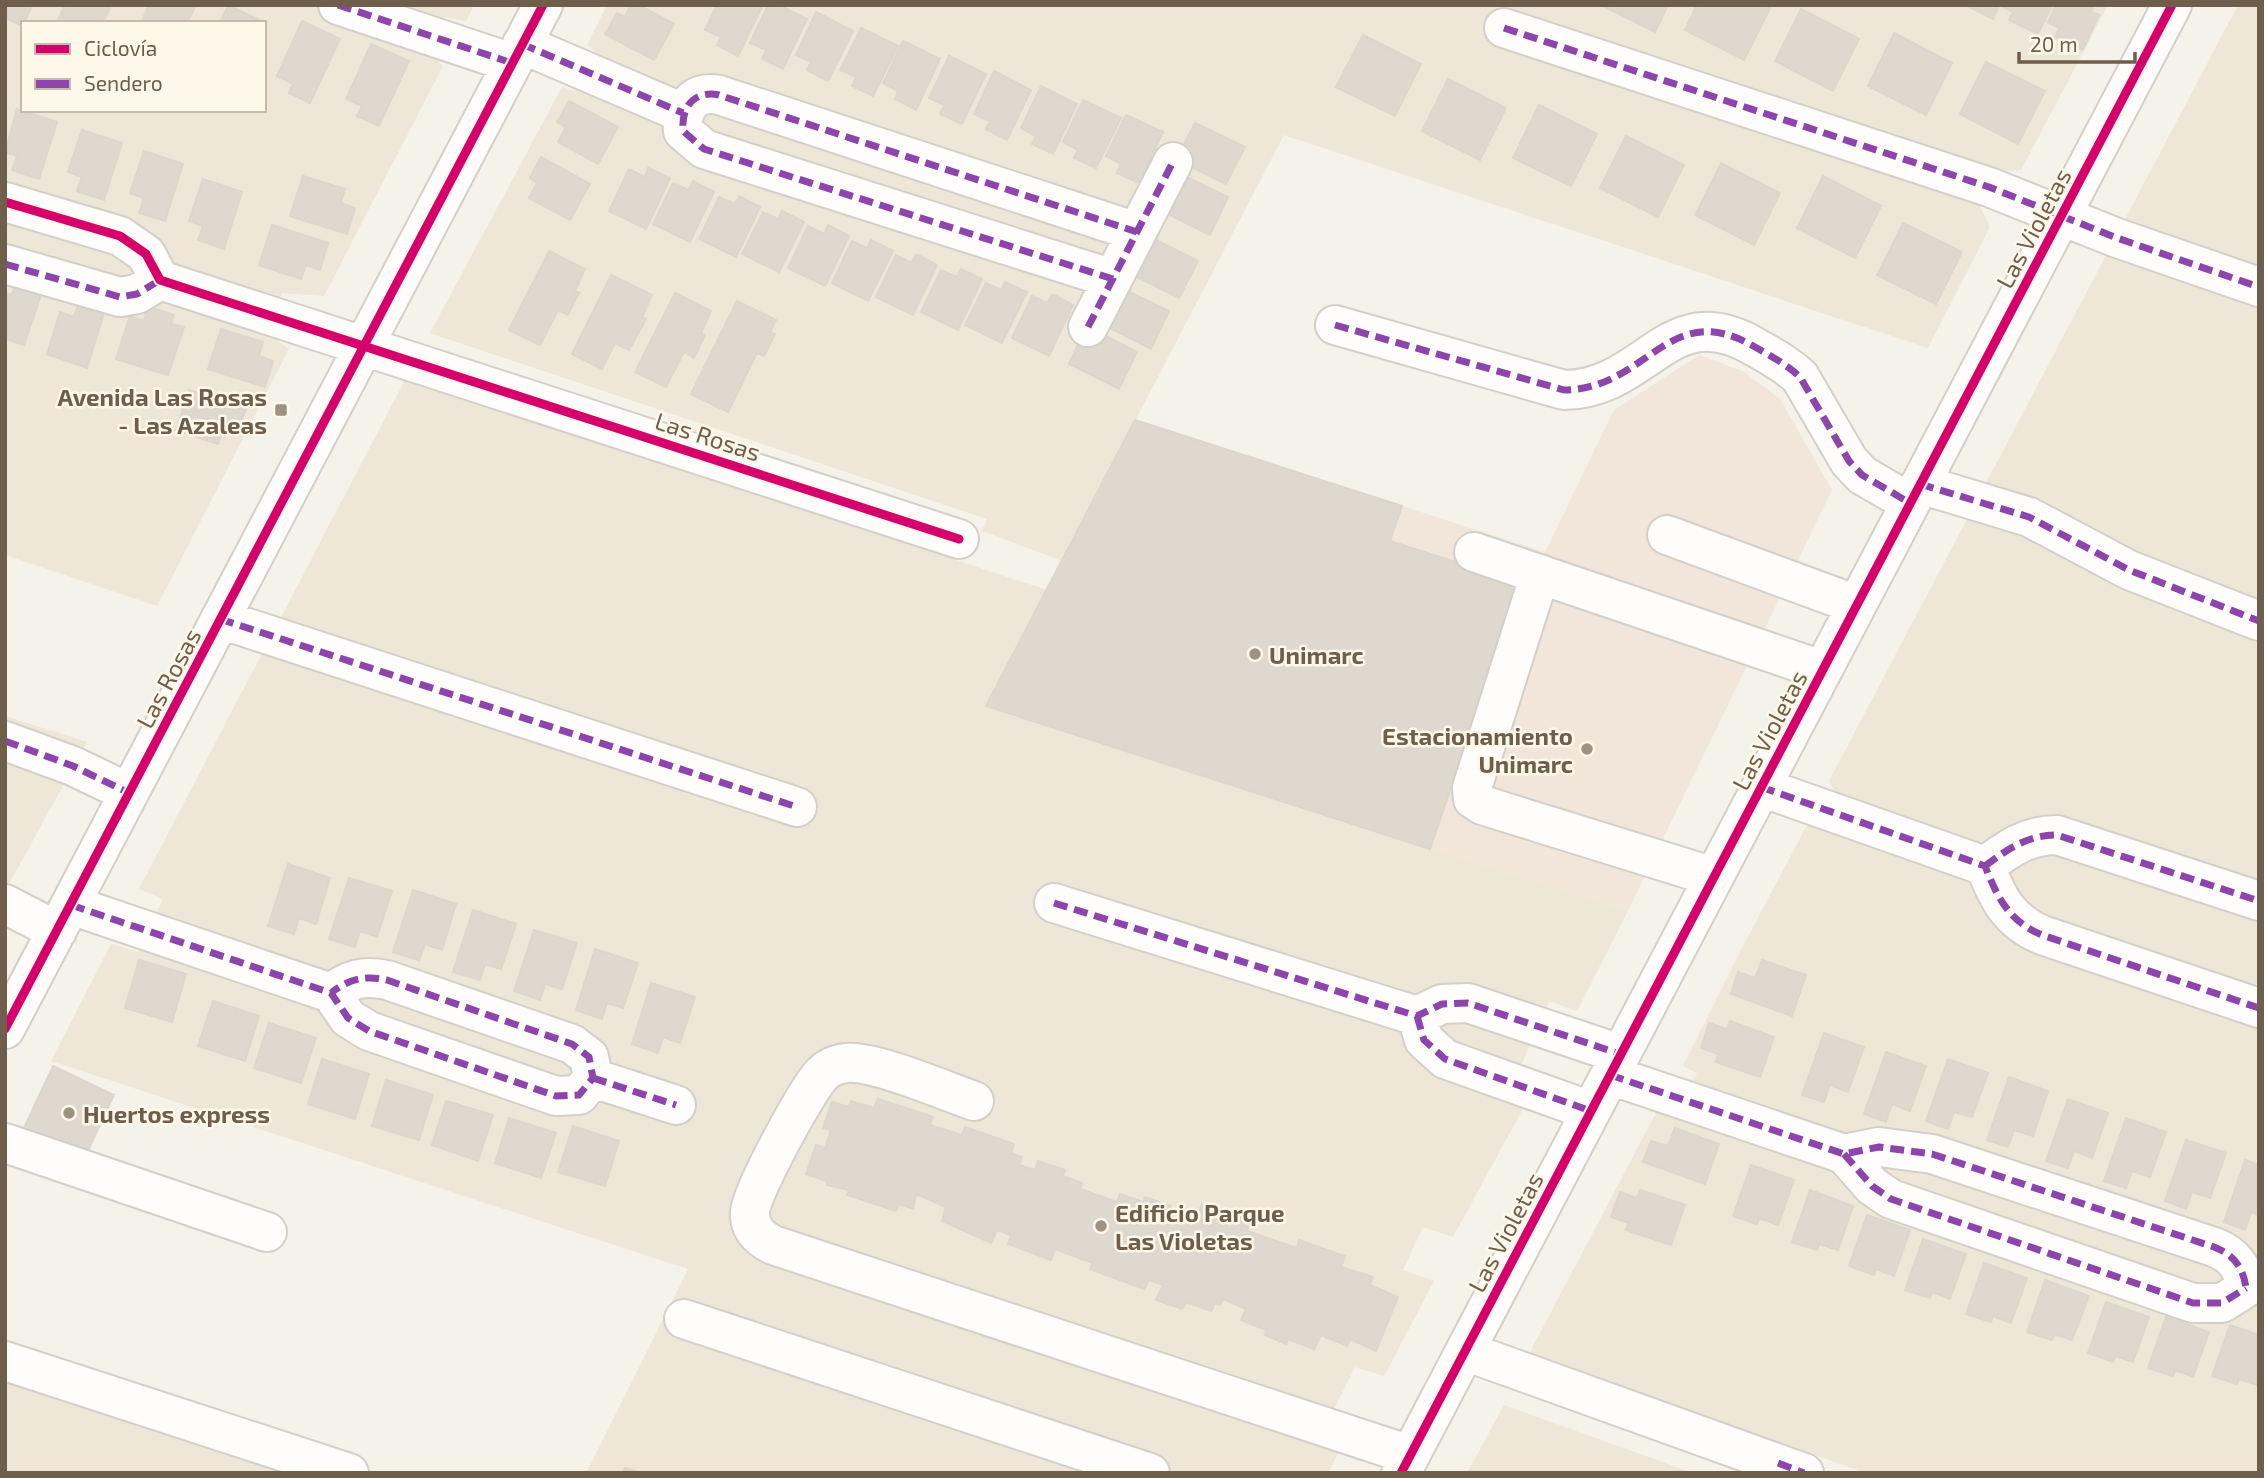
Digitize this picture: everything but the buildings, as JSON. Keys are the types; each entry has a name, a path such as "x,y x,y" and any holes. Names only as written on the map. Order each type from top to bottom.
{"street":[{"path":"338,5 517,54 683,113"},
{"name":"Las Rosas","path":"5,1029 543,5"},
{"name":"Las Violetas","path":"1405,1464 2172,5"},
{"path":"1504,28 1989,187 2061,216 2259,287"},
{"path":"1113,279 704,149 682,131 683,113 693,99 702,95 719,95 1137,232"},
{"path":"1088,327 1173,162"},
{"path":"5,202 120,236 146,254 160,280 364,345"},
{"path":"5,264 120,297 137,294 160,280"},
{"path":"1335,325 1564,390 1596,387 1613,380 1689,332 1721,331 1738,337 1794,372 1808,387 1849,461 1862,475 1915,494 2029,517 2129,570 2259,621"},
{"name":"Las Rosas","path":"364,345 959,539"},
{"path":"1667,535 1857,605"},
{"path":"1474,552 1822,670"},
{"path":"1540,574 1472,788 1473,799 1482,805 1714,877"},
{"path":"220,619 797,807"},
{"path":"5,741 73,766 129,793"},
{"path":"1761,787 1985,866 2005,909 2028,929 2259,1008"},
{"path":"1985,866 2021,841 2038,835 2057,835 2259,901"},
{"path":"1054,903 1417,1016 1442,1004 1468,1003 1844,1154 1872,1186 1891,1199 2181,1298 2215,1304 2252,1290 2238,1263 2228,1253 2214,1247 1931,1154 1906,1148 1880,1147 1844,1154"},
{"path":"5,904 331,993 348,1018 369,1031 556,1096 579,1096 593,1078 589,1057 572,1044 387,980 375,977 352,979 331,993"},
{"path":"1417,1016 1424,1040 1445,1059 1591,1111"},
{"path":"974,1101 870,1066 845,1063 835,1066 814,1084 754,1194 750,1214 757,1233 773,1245 1405,1464"},
{"path":"593,1078 676,1105"},
{"path":"5,1143 267,1232"},
{"path":"684,1320 1150,1473"},
{"path":"1465,1351 1804,1473"},
{"path":"5,1361 349,1473"}],"shaded area":[{"path":"5,5 474,5 466,21 445,17 434,37 428,52 443,66 324,296 282,293 264,331 289,349 157,606 5,555"},
{"path":"607,5 2108,5 2021,170 1997,171 1980,207 1990,227 1928,348 1284,135 1062,561 982,531 987,519 430,333 562,87 574,91 595,51 587,45"},
{"path":"2238,5 2259,5 2259,1473 1866,1473 1529,1354 1657,1111 1685,1100 1697,1073 1683,1066 1742,948 1807,825 1824,820 1836,793 1829,781"},
{"path":"1699,355 1743,371 1780,399 1832,490 1628,911 986,707 1135,420 1545,552 1614,410"},
{"path":"406,378 1047,590 986,706 1628,911 1577,1011 1549,1001 1513,1085 1525,1105 1453,1237 1423,1227 1403,1270 1434,1281 1384,1376 1355,1367 1325,1427 1341,1447 1328,1473 586,1473 688,1269 51,1061 111,944 139,952 163,899 139,889"},
{"path":"5,716 87,742 9,884 5,883"},
{"path":"5,1381 294,1473 5,1473"},
{"path":"1504,1405 1693,1473 1467,1473"}],"marked path":[{"path":"338,5 512,63"},
{"path":"1504,28 1989,187 2117,238 2259,287"},
{"path":"522,44 683,113"},
{"path":"1113,279 704,149 683,131 684,115 696,98 710,94 719,95 1137,232"},
{"path":"1088,327 1173,162"},
{"path":"5,264 120,297 137,294 160,280"},
{"path":"1335,325 1564,390 1593,386 1617,376 1679,338 1700,332 1725,334 1755,347 1800,377 1849,461 1862,475 1910,503"},
{"path":"1920,484 2029,517 2129,570 2259,621"},
{"path":"220,619 797,807"},
{"path":"5,741 73,766 129,793"},
{"path":"1761,787 1985,866 2006,908 2021,923 2042,935 2259,1008"},
{"path":"1985,866 2027,840 2057,835 2259,901"},
{"path":"1054,903 1417,1016 1442,1004 1468,1003 1620,1054"},
{"path":"71,905 331,993 348,1018 369,1031 556,1096 579,1095 593,1078 589,1057 572,1044 387,980 357,979 331,993"},
{"path":"1417,1016 1424,1040 1445,1059 1591,1111"},
{"path":"1610,1075 1844,1154 1879,1147 1932,1154 2214,1247 2236,1263 2243,1274 2246,1288"},
{"path":"593,1078 676,1105"},
{"path":"1844,1154 1872,1186 1891,1199 2193,1303 2222,1303 2246,1288"},
{"path":"1778,1463 1804,1473"}],"cycle path":[{"path":"5,1029 543,5"},
{"path":"1401,1473 2172,5"},
{"path":"5,202 120,236 146,254 160,280 959,539"}],"place":[{"name":"Avenida Las Rosas - Las Azaleas","path":"281,410"},
{"name":"Unimarc","path":"1255,654"},
{"name":"Estacionamiento Unimarc","path":"1587,749"},
{"name":"Huertos express","path":"69,1113"},
{"name":"Edificio Parque Las Violetas","path":"1101,1226"}]}
